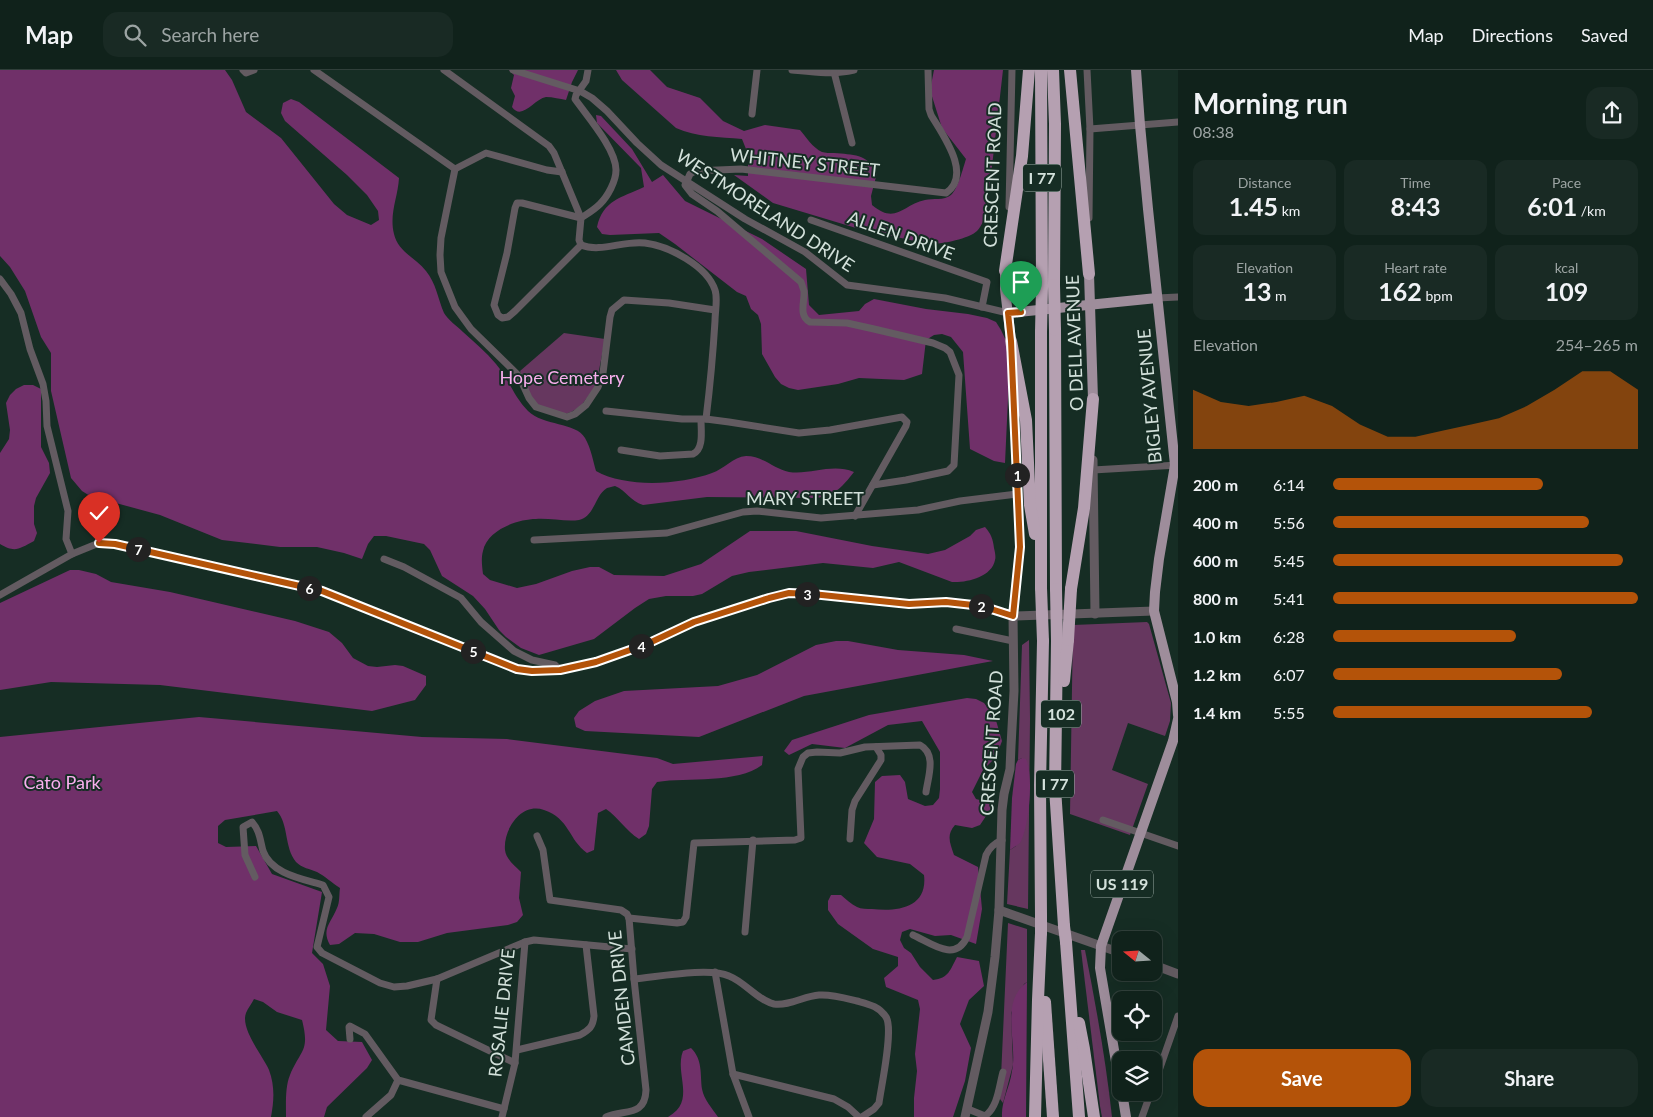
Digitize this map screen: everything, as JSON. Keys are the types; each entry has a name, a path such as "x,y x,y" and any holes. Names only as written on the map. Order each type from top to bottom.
{"highway":[{"path":"1005,271 1022,156 1029,70"},
{"name":"I 77","path":"1041,70 1048,286 1055,330 1056,588 1062,641 1054,788 1070,983 1084,1049 1094,1117"},
{"name":"I 77","path":"1052,70 1055,124 1048,286 1041,332 1041,588 1043,641 1040,785 1041,948 1053,1117"},
{"path":"1070,70 1089,274"},
{"path":"1011,341 1026,420 1030,504 1041,566"},
{"path":"1062,641 1084,508 1093,399"},
{"path":"1035,1117 1041,948"},
{"path":"1070,983 1080,1117"}],"main road":[{"name":"BIGLEY AVENUE","path":"1114,1051 1100,968 1101,946 1173,741 1178,717 1177,702 1154,611 1159,558 1176,465 1157,298 1136,70"},
{"name":"CRESCENT ROAD","path":"1005,271 1005,289 1011,341"},
{"name":"O DELL AVENUE","path":"1089,274 1093,399"},
{"name":"WESTMORELAND DRIVE","path":"1008,313 1157,298"},
{"name":"BIGLEY AVENUE","path":"1123,1101 1126,1117"}],"street":[{"path":"243,70 246,74 254,70"},
{"path":"314,70 455,169"},
{"path":"444,70 549,146 581,218 579,240 581,245"},
{"name":"WESTMORELAND DRIVE","path":"513,70 580,90 607,111 651,156 671,171 745,219 805,252 848,285 945,298 1008,313"},
{"path":"581,218 599,205 607,195 614,181 616,170 608,148 600,134 575,99 586,82 588,70"},
{"path":"752,114 757,70"},
{"path":"792,70 834,72 854,70"},
{"name":"WHITNEY STREET","path":"686,180 695,170 741,169 946,193 954,183 958,168 950,148 929,109 928,70"},
{"name":"CRESCENT ROAD","path":"1005,271 1011,177 1012,70"},
{"name":"O DELL AVENUE","path":"1087,70 1090,129 1089,274"},
{"path":"834,72 852,143"},
{"path":"1090,129 1178,122"},
{"path":"455,169 486,153 547,170 562,172"},
{"path":"455,169 441,238 441,272 455,307 471,329 519,376 529,398 536,407 567,417 575,414 586,405 598,387 603,373 612,310 624,300 669,303 715,310"},
{"path":"686,180 686,185 692,194 717,211 801,282 804,291 803,315 805,319 810,322 846,323 874,329 933,343 950,352 959,380 954,465 952,469 948,472 873,485"},
{"path":"581,218 517,203 494,305 498,315 502,318 508,317 581,245"},
{"name":"ALLEN DRIVE","path":"811,220 987,282 982,307"},
{"path":"581,245 594,248 644,243 660,247 687,259 708,278 716,294 711,377 698,452 694,454 660,456 621,450"},
{"path":"0,279 21,313 30,349 43,384 47,426 68,510 66,540 72,554"},
{"name":"WESTMORELAND DRIVE","path":"1157,298 1178,297"},
{"name":"CRESCENT ROAD","path":"966,1113 988,1012 999,910 1002,810 1010,769 1014,691 1013,616 1020,547 1011,341"},
{"name":"O DELL AVENUE","path":"1093,399 1095,614"},
{"path":"606,411 704,420 799,433 830,430 902,417 907,422 906,426 855,516"},
{"path":"1093,470 1176,465"},
{"name":"MARY STREET","path":"534,540 667,533 743,512 757,511 821,518 855,516 918,510 960,501 1017,494"},
{"path":"0,595 72,554 99,543 115,544 322,591 517,669 532,671 560,670 596,662 647,644 694,622 789,593 909,604 946,602 982,606 1013,616 1154,611"},
{"path":"384,560 404,567 461,598 481,622 514,651 532,660 555,665 560,670"},
{"path":"956,629 1013,641"},
{"name":"CAMDEN DRIVE","path":"606,1117 634,1111 642,1106 646,1100 629,918 677,923 684,922 694,842 795,840 801,838 798,769 803,757 808,753 840,753 865,747 920,745 929,752 930,762 926,792"},
{"path":"850,839 852,810 855,801 881,760 881,755 876,747"},
{"path":"1103,820 1178,846"},
{"path":"254,877 244,855 243,826 252,822 259,829 264,854 273,866 323,885 329,897 317,947 322,954 380,983 394,987 437,979 525,942 534,940 632,949"},
{"path":"537,836 543,850 550,900 621,910 629,918"},
{"path":"745,932 753,840"},
{"path":"913,935 950,951 964,944 986,855 989,849 1002,840"},
{"path":"999,910 1112,950"},
{"name":"ROSALIE DRIVE","path":"502,1117 517,1050 525,942"},
{"path":"517,1050 580,1035 589,1030 594,1016 586,945"},
{"path":"1162,968 1178,974"},
{"path":"715,972 733,1074 749,1117"},
{"path":"634,979 715,972 730,976 773,1004 782,1004 817,995 826,995 870,1004 879,1009 887,1018 889,1036 879,1103 874,1110 861,1117 834,1099 733,1074"},
{"path":"437,979 431,1020 436,1025 515,1064"},
{"path":"1162,1062 1178,1016"},
{"path":"350,1039 348,1027 350,1026 365,1034 398,1080 504,1109"},
{"path":"966,1113 986,1116 990,1113 994,1107 1003,1072"},
{"path":"366,1117 391,1095 398,1080"},
{"path":"1142,1117 1148,1101"}],"green space":[{"path":"0,70 225,70 232,80 246,112 281,138 334,204 347,215 371,225 379,220 378,211 367,195 285,121 281,113 283,103 291,99 299,102 399,178 393,213 393,227 396,240 399,246 422,266 429,276 435,286 446,316 496,364 528,411 534,416 567,426 581,433 589,446 596,471 622,480 653,483 669,482 712,473 746,456 758,458 789,472 838,469 854,472 839,489 817,498 707,497 643,505 615,486 608,488 603,491 592,510 584,518 569,521 541,519 521,521 504,527 490,537 482,554 482,562 483,574 490,580 517,588 590,567 599,567 614,575 664,576 701,564 750,531 796,531 872,546 928,554 945,550 970,536 976,530 985,527 993,542 995,557 993,566 978,578 958,582 952,582 899,562 873,568 823,563 749,572 732,576 702,594 649,599 594,639 539,655 521,648 506,637 473,596 442,576 430,550 424,544 386,536 374,536 368,544 362,559 317,547 280,547 222,540 160,515 90,496 82,491 71,478 51,391 51,353 41,337 25,291 10,267 0,256"},
{"path":"509,70 578,70 566,100 546,97 520,112 512,107 515,96 511,88 514,75"},
{"path":"616,70 650,70 667,87 700,98 723,121 744,131 765,125 800,130 822,152 864,158 873,166 877,173 871,196 872,205 880,211 893,214 917,202 945,198 951,195 958,183 966,159 942,128 930,90 934,70 1003,70 987,210 983,221 977,231 967,237 928,244 856,228 773,203 734,175 748,176 748,154 742,139 700,135 676,128 622,80"},
{"path":"596,115 601,116 632,149 652,182 663,175 685,201 762,239 806,269 809,305 819,315 859,311 865,304 874,299 926,309 968,314 996,322 1009,347 1010,356 1005,463 994,461 970,449 963,352 951,337 942,334 934,335 926,340 922,374 904,380 859,378 838,384 798,390 789,388 781,384 775,377 762,354 761,324 758,315 751,309 746,296 737,292 659,233 602,234 597,227 608,205 644,187 641,168 597,123"},
{"name":"Hope Cemetery","path":"564,333 605,339 596,386 580,407 565,414 537,405 529,393 520,371"},
{"path":"24,385 33,385 41,389 41,447 49,463 50,473 36,498 34,506 34,524 37,533 34,541 21,548 13,549 0,544 0,453 9,439 10,430 6,403 16,389"},
{"path":"70,570 96,574 111,582 170,592 295,621 329,632 342,643 353,658 368,666 403,666 426,676 426,685 415,700 372,711 160,685 51,682 0,690 0,603"},
{"path":"1147,622 1171,703 1170,721 1165,736 1128,723 1112,770 1148,784 1130,835 1070,814 1073,625"},
{"path":"1029,640 1028,909 1007,904 1010,850 1016,846 1022,758 1018,760 1022,645"},
{"path":"848,641 898,650 964,655 993,661 804,696 699,737 585,731 576,727 574,718 579,711 595,701 624,691 718,686 757,675 816,645"},
{"path":"967,698 976,699 984,703 995,717 1002,741 996,757 983,770 972,792 976,799 994,804 980,825 972,828 955,825 950,832 950,843 954,855 978,867 982,909 976,944 951,935 935,936 910,929 902,932 900,940 904,948 911,953 920,967 933,980 946,975 957,957 979,961 984,986 969,1000 960,1024 971,1048 965,1081 953,1117 914,1117 917,1071 915,1054 920,1009 918,1000 886,987 884,978 898,966 898,957 873,949 838,924 828,910 828,901 831,895 841,895 859,908 891,910 909,906 921,895 924,886 924,875 910,864 877,857 864,843 874,819 875,782 882,776 900,775 905,782 908,799 925,806 933,805 939,798 940,752 922,721 888,725 845,748 812,744 789,755 784,751 792,740 869,715"},
{"name":"Cato Park","path":"199,717 422,737 507,739 657,758 673,764 763,756 762,765 752,771 739,775 712,779 657,782 652,789 649,826 646,834 639,839 606,809 598,813 594,850 587,853 576,842 564,824 553,814 544,810 528,810 521,814 510,826 505,842 507,856 521,872 519,898 523,915 517,922 508,925 447,933 418,942 400,942 374,934 355,933 339,944 330,945 326,935 328,926 338,906 340,888 317,872 303,867 296,862 290,850 281,817 277,811 225,820 218,826 218,843 226,847 256,846 272,874 322,892 312,953 323,964 330,986 326,1030 338,1041 362,1042 372,1060 367,1068 327,1107 324,1117 286,1117 288,1080 305,1045 302,1020 277,1012 263,1002 254,999 246,1013 246,1027 271,1076 273,1105 271,1117 0,1117 0,737"},
{"path":"1022,758 1026,759 1030,777 1028,814 1020,843 1010,850 1012,798 1016,764"},
{"path":"1008,923 1027,929 1027,982 1024,984 1011,1013 1013,1065 1003,1103 1000,1099"},
{"path":"1081,950 1085,950 1093,992 1104,1054 1112,1117 1102,1117"},
{"path":"1027,982 1026,1117 1002,1117 1013,1060 1011,1024 1014,1001 1019,991"},
{"path":"691,1048 699,1062 703,1093 718,1117 668,1117 677,1111 681,1103 683,1087 681,1060 683,1051"}],"route":[{"path":"99,543 115,544 322,591 517,669 532,671 560,670 596,662 647,644 694,622 789,593 909,604 946,602 982,606 1013,616 1020,547 1011,341 1008,313 1021,312"}]}
